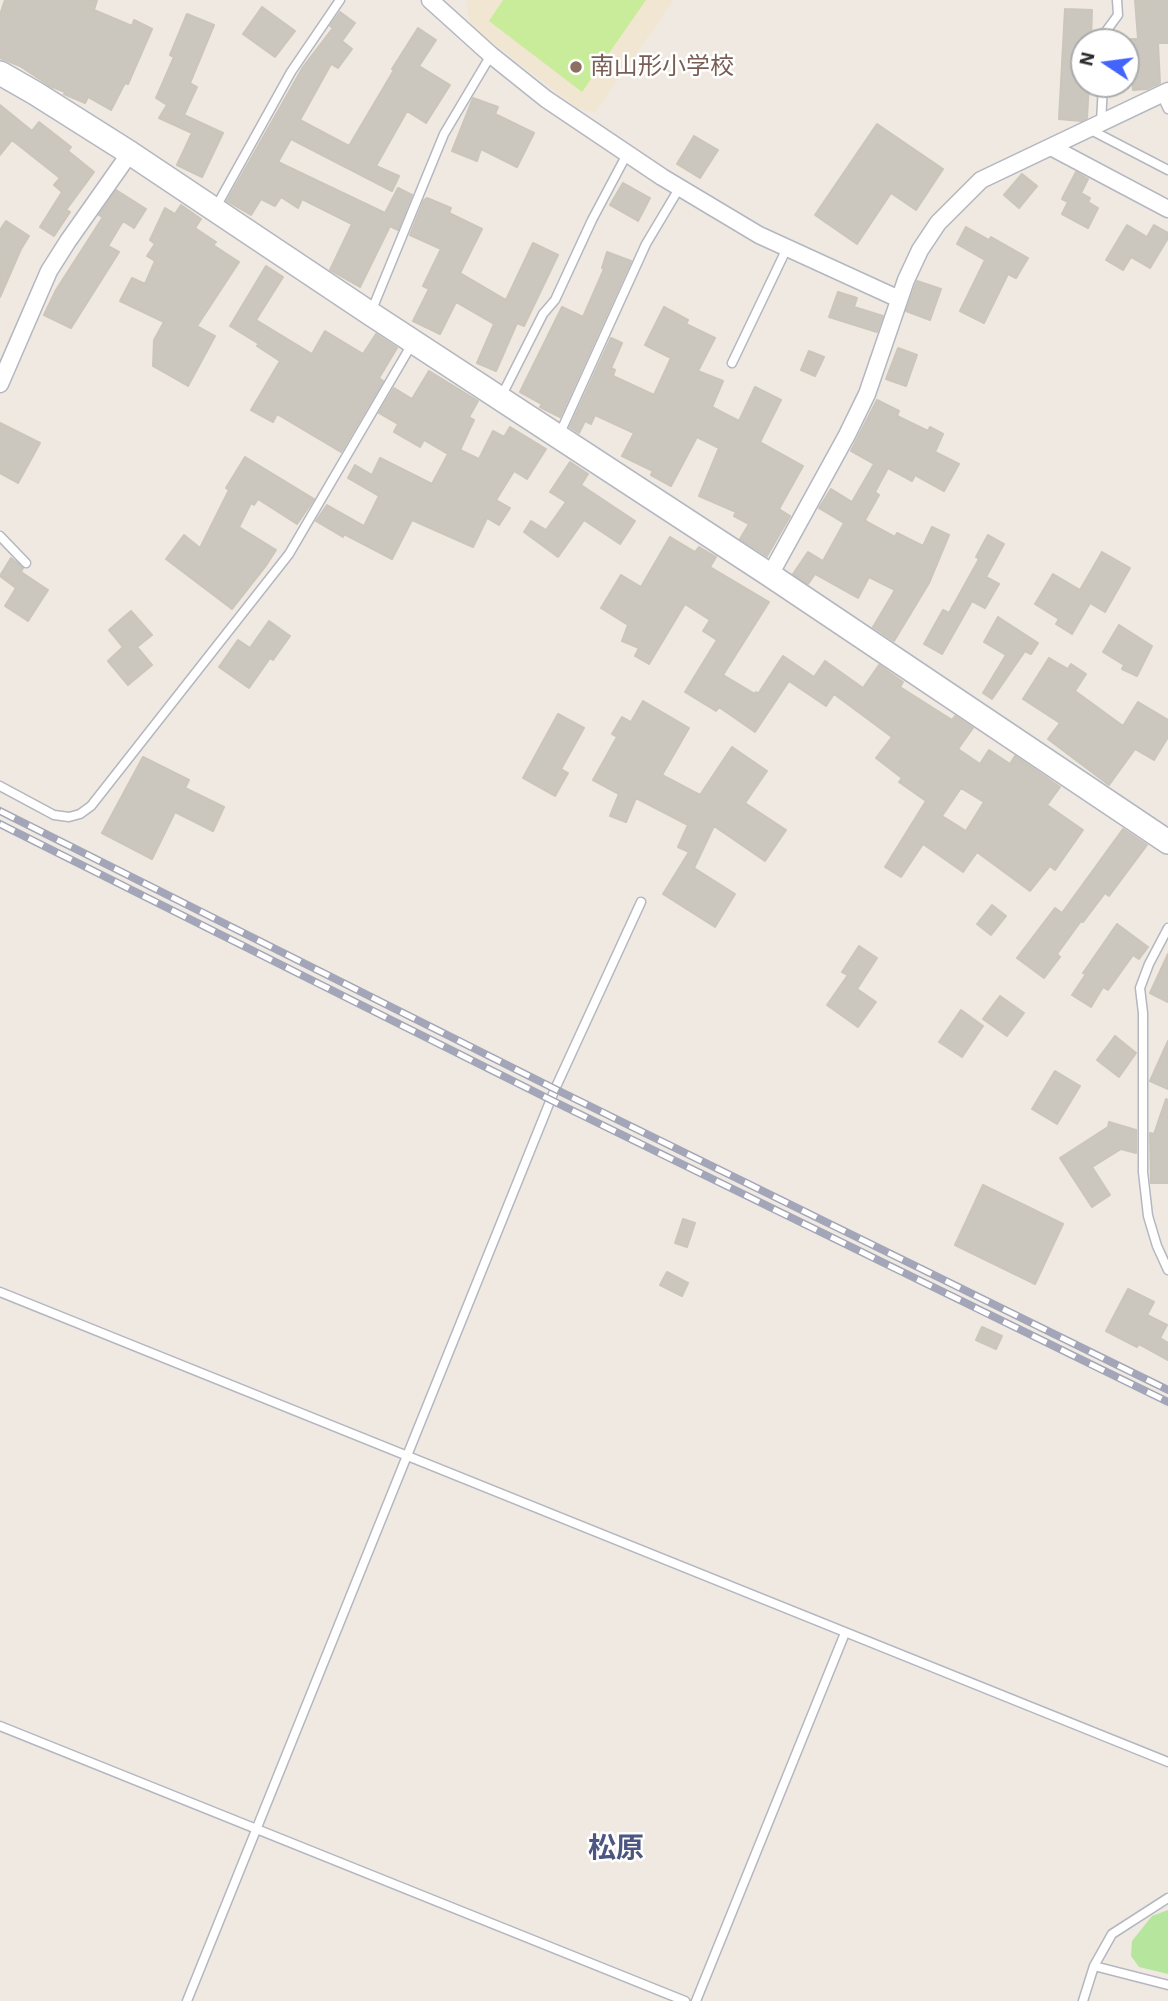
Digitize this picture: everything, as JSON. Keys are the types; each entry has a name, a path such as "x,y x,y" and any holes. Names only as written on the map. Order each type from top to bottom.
{"street":[{"path":"430,0 491,55 546,99 627,154 759,235 899,299"},
{"path":"0,74 131,153 370,314 770,575 1168,842"},
{"path":"770,575 867,394 899,299 920,250 939,223 981,180 1095,126 1166,98"},
{"path":"1051,147 1168,209"},
{"path":"0,384 49,271 131,153"}],"lane":[{"path":"214,210 291,72 340,0"},
{"path":"1108,28 1118,15 1117,0"},
{"path":"370,314 444,134 491,55"},
{"path":"1100,98 1095,126 1168,170"},
{"path":"500,398 543,314 555,300 592,220 627,154"},
{"path":"559,436 646,244 680,187"},
{"path":"732,363 787,248"},
{"path":"0,786 54,815 69,817 80,814 91,806 289,554 414,341"},
{"path":"0,536 26,563"},
{"path":"187,2001 555,1088 641,902"},
{"path":"1168,928 1140,988 1143,1013 1143,1172 1148,1216 1168,1270"},
{"path":"0,1292 1168,1762"},
{"path":"696,2001 845,1633"},
{"path":"0,1726 685,2001"},
{"path":"1083,2001 1094,1966 1112,1934 1168,1898"},
{"path":"1094,1966 1168,1985"}],"shaded area":[{"name":"南山形小学校","path":"466,0 674,0 595,112 578,109 471,26"}],"green space":[{"path":"503,0 646,0 582,92 489,21"},
{"path":"1168,1910 1168,1974 1139,1967 1131,1956 1132,1941 1152,1916"}],"building":[{"path":"5,0 97,0 94,10 132,26 134,20 152,29 128,84 125,83 111,110 88,97 85,103 64,94 65,92 50,86 20,66 0,58 0,15"},
{"path":"1135,0 1168,0 1168,43 1158,43 1160,83 1147,89 1140,90 1140,28 1137,28"},
{"path":"262,7 295,31 275,57 243,34"},
{"path":"1065,9 1092,10 1091,28 1070,28 1070,98 1088,98 1087,118 1081,121 1059,119"},
{"path":"340,12 355,23 342,41 352,49 338,68 331,64 300,120 349,146 418,28 436,40 419,66 450,85 426,123 407,111 376,166 399,176 392,191 291,139 278,162 385,213 398,188 412,195 398,230 390,226 360,287 330,270 352,224 302,199 298,208 281,197 275,206 261,199 251,215 227,201 303,67 333,28 330,26"},
{"path":"187,14 214,25 190,83 197,87 184,115 223,133 202,177 177,165 192,133 159,118 167,105 156,98 174,57 170,55"},
{"path":"473,98 498,107 495,114 534,133 517,167 481,149 477,161 452,151"},
{"path":"0,105 32,131 39,122 71,147 68,151 94,172 66,210 70,212 54,236 40,227 62,192 54,185 60,178 12,140 0,155"},
{"path":"877,124 943,169 916,210 891,193 857,244 815,215"},
{"path":"694,136 718,150 700,178 677,164"},
{"path":"1076,172 1088,179 1081,193 1090,198 1088,202 1098,208 1088,228 1062,214 1068,202 1062,199"},
{"path":"1022,174 1037,186 1019,208 1004,195"},
{"path":"623,183 650,198 638,221 610,205"},
{"path":"116,190 146,209 134,228 123,221 108,246 119,252 71,328 44,315 56,290 103,217 99,215"},
{"path":"427,198 451,208 449,213 482,229 460,273 506,300 533,243 558,255 524,326 517,323 496,371 477,363 494,324 456,302 440,334 413,321 429,289 423,286 441,249 410,235"},
{"path":"181,205 201,219 195,228 216,242 213,245 239,262 197,326 215,336 188,386 153,366 154,340 164,322 120,301 132,278 145,284 155,261 147,256 155,244 150,240 165,208 175,214"},
{"path":"6,221 29,236 0,297 0,230"},
{"path":"1127,225 1147,237 1154,225 1168,233 1168,238 1150,268 1131,257 1123,270 1106,260"},
{"path":"966,227 989,240 991,237 1028,258 1016,278 1008,274 984,323 960,311 985,260 957,244"},
{"path":"607,252 631,261 560,417 540,407 542,404 520,392 562,307 583,317 604,269 602,268"},
{"path":"266,266 283,277 256,320 312,354 325,331 363,354 376,334 397,348 379,378 383,381 341,452 277,414 273,422 251,410 280,361 230,326"},
{"path":"917,281 941,289 930,320 906,311"},
{"path":"838,292 857,298 854,307 883,316 877,332 829,317"},
{"path":"664,307 688,320 686,324 715,338 698,371 723,381 712,407 739,421 755,387 781,400 760,442 803,466 779,509 790,516 767,556 740,539 749,524 734,516 736,512 699,496 719,448 697,437 671,486 651,475 653,471 622,456 634,433 595,415 591,424 585,421 579,433 570,427 611,338 622,343 611,368 615,370 613,376 654,395 671,358 645,345"},
{"path":"898,348 917,355 906,386 886,379"},
{"path":"809,351 824,357 815,376 801,370"},
{"path":"429,371 478,401 469,417 474,420 460,450 479,459 493,431 504,437 510,427 546,449 527,479 514,471 496,500 510,508 499,525 487,518 473,547 412,520 392,559 344,534 343,537 316,521 327,505 364,526 379,496 348,478 355,465 372,475 380,458 432,484 448,454 424,440 420,447 394,432 398,424 379,413 394,388 412,399"},
{"path":"877,400 899,411 897,416 928,431 930,427 943,434 935,452 959,464 944,491 915,475 912,481 888,468 875,492 879,495 865,520 867,522 895,537 897,533 923,546 932,527 949,535 929,583 894,641 873,627 895,590 869,577 858,598 815,574 808,584 793,574 808,552 823,561 844,523 819,508 831,489 852,502 874,464 851,451"},
{"path":"0,423 40,443 18,483 0,473"},
{"path":"245,457 314,499 297,524 258,499 254,505 251,503 239,527 276,550 232,609 166,559 184,535 200,548 229,490 226,488"},
{"path":"570,462 588,474 581,485 635,521 620,544 584,520 558,557 524,532 531,521 546,530 566,502 550,492"},
{"path":"988,535 1004,544 986,577 999,584 985,608 972,601 942,654 924,644 943,610 949,613 979,559 976,557"},
{"path":"670,537 695,552 699,547 716,557 710,567 769,602 723,675 758,694 783,656 814,677 825,661 863,688 879,665 903,682 900,687 952,720 955,716 973,728 958,749 980,764 989,750 1010,764 1015,756 1060,787 1047,805 1083,830 1055,870 1050,866 1030,891 977,852 963,872 923,844 901,877 885,867 926,801 899,782 902,778 876,758 892,737 834,694 826,706 789,681 755,732 719,707 716,711 685,692 717,640 703,631 710,620 685,604 649,664 635,656 639,648 622,641 628,625 601,608 621,575 641,587","holes":["961,788 984,802 966,831 942,816"]},
{"path":"1102,552 1130,568 1105,612 1090,603 1072,634 1056,624 1059,619 1035,604 1053,574 1080,590"},
{"path":"11,558 23,568 21,572 48,590 28,621 5,606 16,588 0,576"},
{"path":"131,611 152,635 137,647 152,665 128,685 108,661 123,647 109,630"},
{"path":"998,617 1038,643 1031,654 1025,651 992,699 983,693 1006,655 984,642"},
{"path":"269,621 290,636 249,688 219,667 238,640 250,648"},
{"path":"1119,625 1152,646 1137,676 1122,669 1124,665 1103,652"},
{"path":"1049,658 1068,669 1071,664 1086,674 1075,691 1123,726 1138,702 1168,720 1168,737 1154,760 1135,749 1109,785 1048,739 1060,723 1023,699"},
{"path":"643,701 689,728 662,775 700,795 732,747 767,771 745,803 786,830 765,861 714,826 694,868 735,894 715,927 663,894 689,852 678,847 688,825 636,798 626,822 610,816 619,794 593,780 617,737 612,734 622,717 631,722"},
{"path":"558,714 584,728 561,769 568,773 555,796 523,778"},
{"path":"143,757 189,780 185,788 224,807 213,831 175,812 152,859 102,833"},
{"path":"1123,829 1147,845 1109,896 1105,893 1083,922 1081,921 1057,954 1060,957 1044,978 1017,958 1055,908 1062,913"},
{"path":"992,905 1006,916 991,935 977,924"},
{"path":"1117,924 1148,947 1139,959 1133,955 1108,990 1103,987 1091,1007 1072,995 1086,974 1083,973"},
{"path":"859,946 877,958 857,989 876,1002 858,1027 827,1005 848,975 842,972"},
{"path":"1168,954 1168,1002 1150,993"},
{"path":"1000,996 1024,1013 1007,1036 983,1019"},
{"path":"961,1010 983,1026 962,1057 939,1042"},
{"path":"1115,1036 1136,1053 1119,1077 1097,1060"},
{"path":"1168,1041 1168,1089 1150,1081"},
{"path":"1055,1071 1080,1086 1057,1124 1032,1109"},
{"path":"1166,1099 1168,1183 1151,1183 1150,1133 1154,1134"},
{"path":"1109,1122 1136,1130 1136,1153 1121,1149 1092,1167 1110,1195 1092,1207 1060,1158 1108,1127"},
{"path":"983,1185 1063,1224 1035,1284 955,1245"},
{"path":"683,1219 695,1223 687,1247 675,1243"},
{"path":"667,1272 688,1283 682,1296 660,1285"},
{"path":"1128,1289 1154,1302 1147,1315 1167,1325 1160,1338 1168,1343 1168,1360 1139,1344 1137,1347 1106,1331"},
{"path":"982,1327 1002,1336 996,1349 976,1340"}],"railway":[{"path":"0,811 555,1089 1168,1390"},
{"path":"0,824 551,1100 1168,1402"}],"place":[{"name":"南山形小学校","path":"576,67"}],"district":[{"name":"松原","path":"616,1849"}]}
